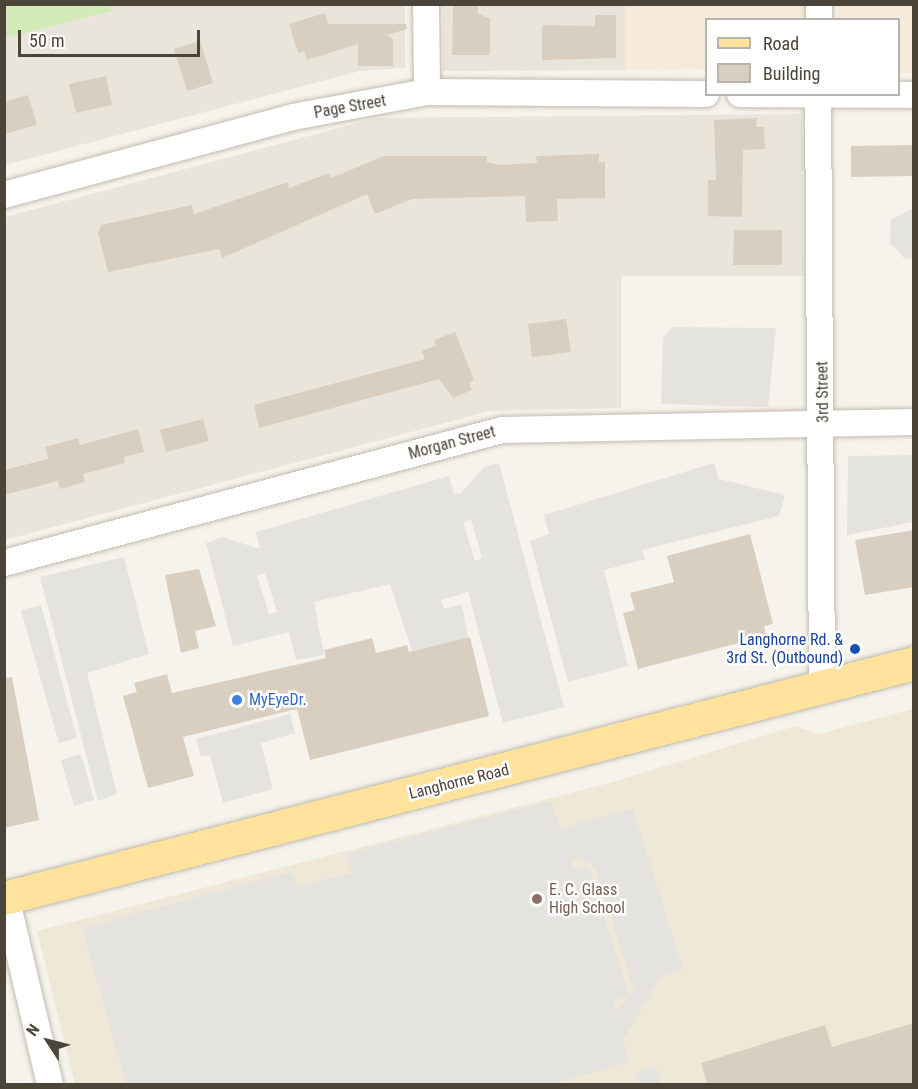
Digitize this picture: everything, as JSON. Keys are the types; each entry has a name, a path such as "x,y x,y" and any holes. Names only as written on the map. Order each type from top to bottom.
{"main road":[{"name":"Langhorne Road","path":"5,898 822,689 914,663"}],"street":[{"path":"426,4 427,92"},
{"name":"Page Street","path":"4,195 293,117 427,92 705,94"},
{"name":"3rd Street","path":"818,96 824,423 822,689"},
{"name":"Morgan Street","path":"4,563 502,430 914,422"},
{"path":"5,898 50,1084"}],"shaded area":[{"path":"110,5 405,5 405,68 360,71 5,165 4,38 112,11"},
{"path":"443,5 625,5 625,70 443,71"},
{"path":"625,5 808,5 808,18 705,18 705,69 625,70"},
{"path":"838,5 913,5 913,73 900,73 900,18 838,18"},
{"path":"802,114 804,276 621,276 621,408 490,411 5,540 5,217 376,118"},
{"path":"913,208 913,259 904,258 890,243 891,220"},
{"path":"672,327 776,328 768,407 661,404 663,338"},
{"path":"913,455 913,522 847,535 848,456"},
{"path":"499,463 564,707 503,723 468,592 441,600 444,609 462,604 468,638 412,651 390,584 314,602 324,655 296,660 289,632 233,646 206,543 222,537 260,549 256,532 449,476 454,494 461,493 484,467","holes":["471,519 482,558 475,561 463,522","265,573 277,612 269,614 257,576"]},
{"path":"714,463 719,479 785,495 779,516 642,550 645,559 604,570 628,666 568,682 530,541 549,534 544,515"},
{"path":"124,557 149,654 87,673 117,794 98,801 40,577"},
{"path":"41,605 77,738 59,743 21,610"},
{"name":"E. C. Glass High School","path":"913,709 913,1084 75,1084 37,931 613,782 795,726 819,734"},
{"path":"290,714 295,733 261,743 273,789 223,803 210,755 201,757 196,739"},
{"path":"81,754 94,800 74,806 61,760"},
{"path":"551,801 560,828 633,809 683,969 660,977 623,1040 630,1062 553,1084 126,1084 82,928 291,872 299,885 353,873 346,854","holes":["578,858 590,863 598,873 634,991 616,1012 614,1001 629,996 588,865 573,870 570,861"]},
{"path":"656,1066 662,1084 639,1084 635,1073"}],"green space":[{"path":"4,5 110,5 112,11 5,38"}],"building":[{"path":"453,4 478,4 478,13 490,19 490,55 452,55"},
{"path":"325,13 328,24 406,24 407,29 387,35 393,39 393,66 358,66 358,44 307,60 304,51 298,53 289,24"},
{"path":"595,15 616,15 616,58 542,60 542,25 595,26"},
{"path":"200,41 213,83 187,91 174,49"},
{"path":"106,76 112,105 76,113 69,84"},
{"path":"28,95 37,125 4,134 4,102"},
{"path":"757,118 756,127 764,127 765,149 743,150 742,217 708,216 708,180 716,180 714,120"},
{"path":"914,145 914,176 851,177 851,146"},
{"path":"599,154 599,162 605,162 605,198 557,199 558,221 526,222 525,196 412,199 375,214 367,194 222,258 219,249 108,272 98,233 101,225 192,205 194,214 288,182 289,188 329,173 331,178 384,156 487,156 487,162 499,165 537,163 536,156"},
{"path":"734,230 782,230 782,265 733,265"},
{"path":"566,319 571,352 532,357 528,324"},
{"path":"455,332 474,380 469,383 472,390 453,398 439,379 259,428 254,405 425,359 422,351 436,345 434,340"},
{"path":"203,419 209,441 166,452 160,430"},
{"path":"138,429 144,452 124,457 125,463 83,474 85,482 60,489 58,481 4,495 4,470 48,459 45,447 78,438 80,445"},
{"path":"914,530 914,587 865,595 855,540"},
{"path":"750,534 773,624 764,626 766,636 638,669 623,613 635,610 630,593 674,582 667,556"},
{"path":"199,569 216,626 195,631 199,648 181,653 165,575"},
{"path":"470,637 489,716 310,760 297,709 183,737 194,776 148,788 123,696 137,692 134,683 167,674 172,693 326,658 324,650 372,638 376,653 407,645 409,652"},
{"path":"12,677 39,820 4,828 4,678"},
{"path":"914,1023 914,1084 707,1084 701,1063 825,1025 832,1047"}],"place":[{"name":"Langhorne Rd. & 3rd St. (Outbound)","path":"855,649"},
{"name":"MyEyeDr.","path":"237,700"},
{"name":"E. C. Glass High School","path":"537,899"}]}
